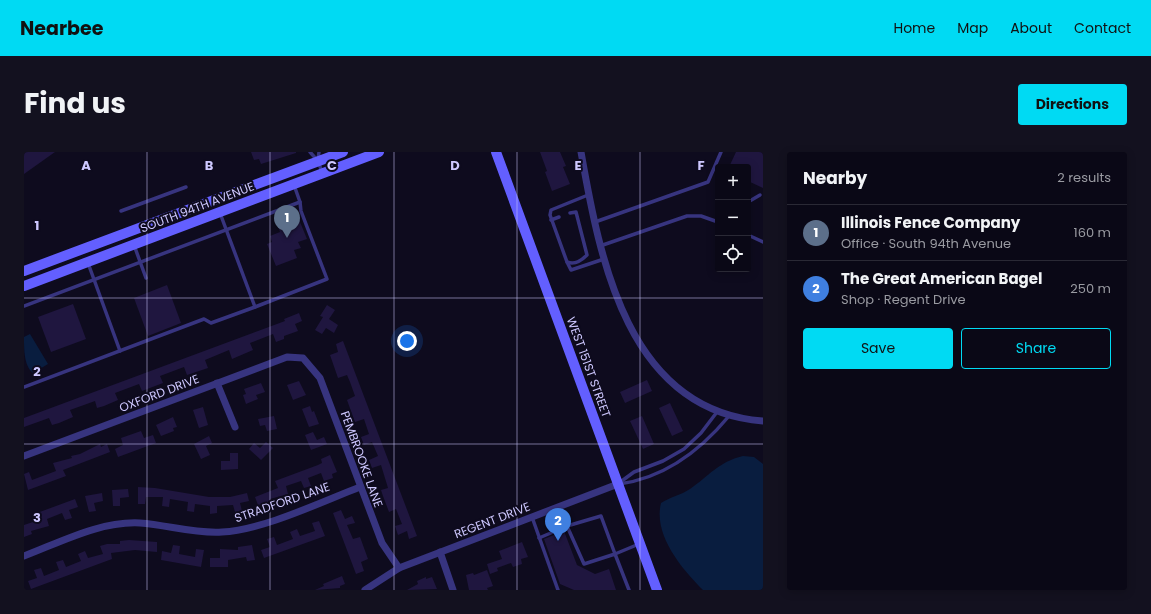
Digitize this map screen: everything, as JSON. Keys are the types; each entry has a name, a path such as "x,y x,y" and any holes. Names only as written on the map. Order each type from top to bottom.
{"street":[{"name":"SOUTH 94TH AVENUE","path":"24,271 318,157 343,152"},
{"name":"SOUTH 94TH AVENUE","path":"24,286 379,152"},
{"name":"WEST 151ST STREET","path":"496,152 657,590"},
{"path":"581,152 588,195 604,259 626,318 650,360 681,392 717,412 729,416 763,421"},
{"name":"OXFORD DRIVE","path":"24,456 287,357 303,358"},
{"name":"PEMBROOKE LANE","path":"303,358 320,378 382,543 399,568"},
{"path":"217,383 235,427"},
{"name":"REGENT DRIVE","path":"365,590 399,568 618,484"},
{"name":"STRADFORD LANE","path":"24,556 98,528 120,524 140,523 213,532 240,530 288,515 360,487"},
{"path":"440,552 453,590"}],"lane":[{"path":"310,152 318,157 322,174"},
{"path":"594,222 708,182 721,152"},
{"path":"24,387 204,319 211,323 327,279 301,211 300,202 294,184"},
{"path":"121,211 186,187"},
{"path":"588,195 551,210 551,220 571,270 604,259"},
{"path":"751,200 760,195"},
{"path":"24,306 300,202"},
{"path":"220,212 254,307"},
{"path":"567,262 572,264 582,260 587,255 579,218 576,212 570,213"},
{"path":"600,246 687,216 700,216 715,221"},
{"path":"551,220 559,217"},
{"path":"751,237 763,242"},
{"path":"133,244 146,278"},
{"path":"88,262 120,351"},
{"path":"618,484 634,472 664,461 684,449 701,433 717,412"},
{"name":"REGENT DRIVE","path":"618,484 637,481 679,463 697,449 729,416"},
{"path":"560,506 584,564 615,554 640,543"},
{"path":"539,538 567,526 601,516 629,590"},
{"path":"532,517 558,590"}],"water":[{"path":"30,334 48,364 33,373 26,362 24,352 24,337"},
{"path":"743,456 754,457 763,464 763,590 703,590 678,562 665,539 661,527 661,503 690,489 720,466"}],"building":[{"path":"24,152 55,152 24,174"},
{"path":"251,152 296,153 261,164 259,159 254,160"},
{"path":"540,152 560,152 566,166 563,167 570,184 552,191"},
{"path":"736,152 763,152 763,188 751,182 751,164 730,164"},
{"path":"298,217 307,239 298,242 301,248 294,250 297,258 276,266 267,244 272,242 270,236 280,232 277,225"},
{"path":"167,285 181,323 148,336 134,298"},
{"path":"73,304 86,339 51,352 38,317"},
{"path":"327,305 335,310 329,319 338,325 334,333 326,328 322,334 315,330 323,317 320,316"},
{"path":"299,313 302,321 295,324 298,331 284,336 284,339 276,342 273,334 250,343 253,350 232,359 229,350 205,360 208,368 187,375 184,367 160,376 163,383 142,391 139,384 115,393 118,400 104,406 97,408 95,401 70,410 73,417 59,423 52,425 49,418 24,427 24,418 285,321 284,319"},
{"path":"343,341 417,536 409,539 407,531 398,535 395,526 402,524 396,509 389,512 383,496 381,490 388,488 381,465 372,468 369,460 378,456 372,442 364,445 361,437 369,434 364,419 355,422 347,400 355,396 350,382 347,375 338,378 330,355 338,352 336,344"},
{"path":"647,380 652,391 625,403 620,392"},
{"path":"299,381 306,395 293,400 287,385"},
{"path":"261,383 265,392 256,395 258,399 246,404 243,395 246,394 244,389"},
{"path":"670,403 683,431 672,436 659,408"},
{"path":"310,406 312,412 314,411 319,424 309,427 302,409"},
{"path":"203,407 208,425 199,428 193,410"},
{"path":"274,416 277,429 267,431 265,425 260,426 258,419"},
{"path":"642,416 654,444 643,449 630,421"},
{"path":"173,417 177,427 173,428 174,431 161,436 156,425"},
{"path":"141,431 144,438 153,435 156,443 118,457 115,449 123,445 121,438"},
{"path":"313,432 317,440 324,437 327,444 311,450 305,435"},
{"path":"209,436 212,443 206,446 210,455 201,459 194,444"},
{"path":"266,442 273,448 261,460 249,449 254,443 260,448"},
{"path":"100,444 101,447 107,444 110,452 63,470 66,476 28,490 24,474 29,472 32,480 56,471 53,463 72,458 71,456 80,454"},
{"path":"230,453 238,453 238,469 221,470 221,461 230,461"},
{"path":"330,455 337,472 332,474 333,478 324,481 321,473 308,478 311,486 304,488 301,481 286,486 288,494 270,499 271,502 258,505 255,497 278,488 275,481 318,465 322,463 321,459"},
{"path":"138,487 155,488 209,497 230,497 247,493 249,501 240,503 242,511 235,512 233,505 217,506 217,513 210,514 210,506 195,504 194,512 187,511 188,502 170,499 169,507 162,506 163,497 146,497 145,504 138,504"},
{"path":"128,489 129,497 120,498 120,506 113,506 112,490"},
{"path":"102,493 103,501 94,503 96,511 89,512 85,496"},
{"path":"75,499 78,507 69,510 72,518 65,520 62,513 47,519 49,526 31,531 32,534 24,537 24,525 39,520 37,513"},
{"path":"341,510 345,519 352,516 355,523 347,525 353,539 360,537 368,559 361,562 364,571 356,574 333,513"},
{"path":"319,521 325,536 264,558 261,550 270,547 267,539 274,537 277,545 293,539 290,532 297,529 300,536 315,531 312,523"},
{"path":"564,531 577,565 595,574 609,569 616,590 574,590 560,584 544,539"},
{"path":"129,540 157,542 157,552 135,550 111,553 112,559 31,589 28,581 37,578 34,570 41,568 44,576 59,570 56,562 63,560 66,567 81,561 78,554 85,551 88,558 103,554 100,546 107,544 120,544 120,541"},
{"path":"522,542 528,557 521,559 522,564 513,567 511,563 497,568 498,571 490,574 487,564 502,559 499,551"},
{"path":"173,545 180,546 179,554 195,557 196,549 204,550 201,567 161,560 162,551 171,553"},
{"path":"252,545 255,560 247,561 246,557 228,560 228,567 210,567 210,558 220,558 220,549 238,550 238,547"},
{"path":"487,570 493,586 487,588 488,590 469,590 466,575 473,573 474,575"},
{"path":"342,576 345,584 340,586 340,588 315,590 324,586 323,584"},
{"path":"426,577 426,579 432,577 437,589 407,590 418,584 417,581"}],"place":[{"name":"Illinois Fence Company","path":"287,238"},
{"name":"The Great American Bagel","path":"558,541"}]}
